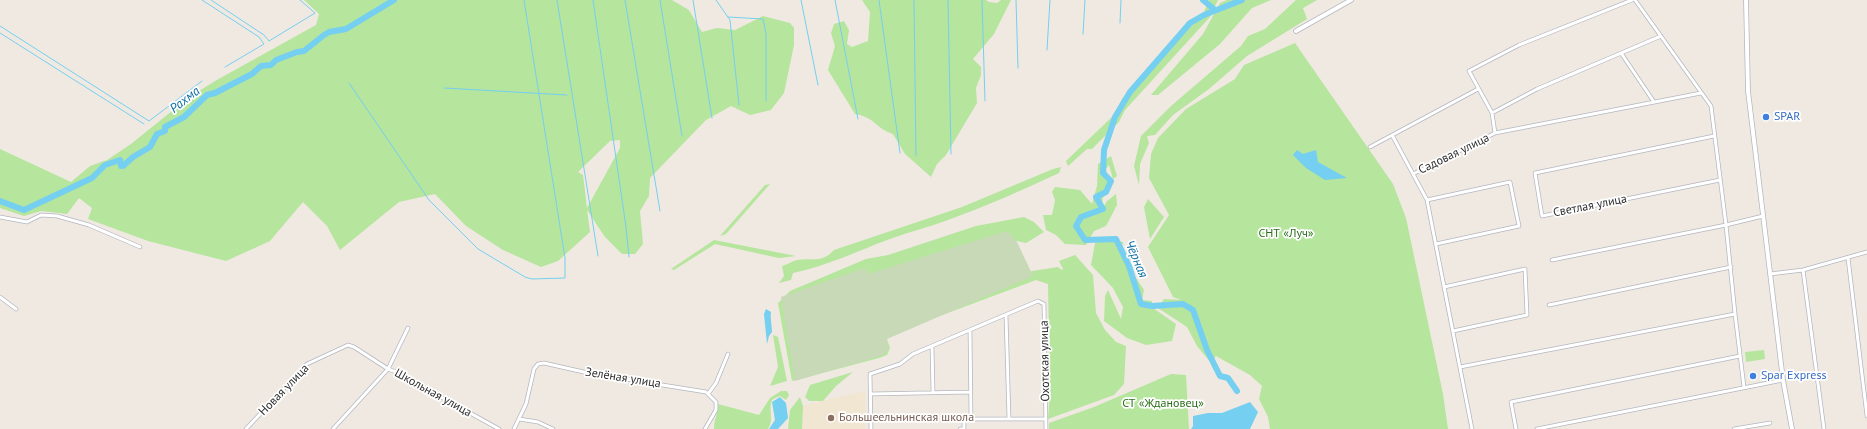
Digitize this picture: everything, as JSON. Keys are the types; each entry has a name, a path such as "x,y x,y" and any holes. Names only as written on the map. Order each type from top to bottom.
{"street":[{"path":"1296,31 1351,0"},
{"path":"1701,93 1495,133 1492,113 1478,90 1469,71 1519,45 1633,0 1661,36 1701,93 1710,106 1726,225 1731,267 1734,314 1744,387"},
{"path":"1746,0 1747,84 1770,274 1792,429"},
{"path":"1492,113 1537,89 1661,36"},
{"path":"1621,53 1654,102"},
{"path":"1370,147 1392,134 1478,90"},
{"name":"Садовая улица","path":"1413,174 1495,133"},
{"name":"Садовая улица","path":"1392,134 1427,200 1472,429"},
{"name":"Светлая улица","path":"1714,136 1535,173 1542,216 1720,180"},
{"path":"1427,200 1510,182 1519,226 1436,244"},
{"path":"0,217 27,222 41,215 57,216 88,226 140,247"},
{"path":"1552,260 1726,225 1763,216"},
{"path":"1770,274 1803,270 1867,252"},
{"path":"1848,258 1867,416"},
{"path":"1549,305 1731,267"},
{"path":"1444,287 1525,269 1527,315 1453,331"},
{"path":"1803,270 1824,429"},
{"path":"0,297 16,309"},
{"name":"Охотская улица","path":"1006,315 1038,301 1044,304 1046,429"},
{"path":"1460,367 1734,314"},
{"path":"871,429 870,374 900,364 913,354 1006,315 1009,419"},
{"path":"333,429 388,369 408,328"},
{"path":"970,330 971,419"},
{"name":"Новая улица","path":"246,429 307,364 342,347 352,346 388,369"},
{"path":"932,346 933,392"},
{"path":"706,429 716,410 716,402 709,394 716,383 728,354"},
{"path":"1516,429 1511,402 1740,356"},
{"name":"Зелёная улица","path":"519,419 526,404 536,366 540,363 548,363 588,372 665,384 709,394"},
{"name":"Школьная улица","path":"388,369 499,429"},
{"path":"1538,429 1784,380"},
{"path":"870,394 970,392"},
{"path":"514,429 519,419 538,422 553,429"},
{"path":"960,429 964,429 964,419 1046,419"},
{"path":"1734,429 1748,428 1770,423"}],"shaded area":[{"name":"Большеельнинская школа","path":"865,391 865,429 796,429 797,407"}],"green space":[{"path":"304,0 672,0 689,10 702,32 717,28 735,30 763,16 790,23 794,28 794,45 784,93 771,110 750,115 731,106 706,120 650,178 649,196 640,211 643,244 635,254 622,254 605,237 587,210 590,232 558,261 541,267 503,250 466,226 435,194 399,202 340,250 327,226 303,202 270,241 226,261 148,241 88,219 92,208 79,198 67,214 41,211 24,216 0,208 0,149 71,182 90,166 107,160 131,144 188,98 215,81 316,25 319,14","holes":["620,140 620,148 587,208 583,175 578,172 610,141"]},
{"path":"862,0 986,0 997,3 1001,0 1011,0 994,34 973,59 981,67 981,75 976,88 977,103 946,155 937,164 931,177 905,154 893,134 887,132 871,120 855,114 828,70 835,46 831,33 834,24 844,21 849,30 847,44 852,47 868,41 870,12"},
{"path":"1209,0 1218,0 1210,17 1125,110 1119,122 1092,149 1087,149 1068,166 1066,161 1114,115 1122,99 1204,12"},
{"path":"1227,0 1271,0 1252,8 1220,44 1158,95 1151,95 1203,34 1220,3"},
{"path":"1296,0 1317,0 1303,8 1307,19 1247,56 1209,89 1173,115 1155,135 1147,136 1149,143 1140,164 1139,185 1134,166 1141,136 1171,106 1241,46 1248,36 1265,29"},
{"name":"СНТ «Луч»","path":"1295,43 1393,184 1406,218 1443,394 1448,429 1270,429 1268,417 1259,399 1262,386 1250,375 1216,356 1211,363 1197,346 1187,327 1158,308 1164,299 1181,300 1173,297 1148,247 1169,215 1149,178 1151,154 1158,138 1186,109 1235,79 1244,65"},
{"path":"1111,156 1117,176 1113,179 1109,165 1106,169 1111,188 1103,197 1101,212 1107,201 1116,194 1117,205 1106,226 1094,231 1086,245 1065,244 1056,235 1046,230 1043,215 1052,215 1055,200 1052,192 1055,187 1080,190 1092,204 1097,186 1098,164"},
{"path":"1061,167 1059,173 1018,192 948,220 890,239 830,262 793,273 791,280 779,283 784,276 782,266 793,261 803,259 821,259 834,250 962,207"},
{"path":"770,184 726,234 720,236 765,185"},
{"path":"1148,199 1164,217 1150,239 1144,207"},
{"path":"1024,217 1034,222 1044,232 1026,243 1008,239 977,294 1032,271 1058,267 1062,270 1063,269 1059,261 1075,255 1093,275 1096,313 1105,330 1116,342 1126,346 1124,384 1114,395 1048,419 1050,391 1048,284 1036,280 886,336 890,348 887,355 792,381 778,303 790,291 866,259 888,255 976,226"},
{"path":"1007,231 1017,242 1033,276 887,339 888,350 884,355 795,381 781,297 865,268 868,274"},
{"path":"1096,238 1123,242 1121,255 1144,290 1142,300 1152,301 1153,308 1176,324 1172,341 1146,345 1127,338 1104,321 1105,296 1108,290 1121,319 1123,307 1113,288 1091,265"},
{"path":"714,240 796,256 779,258 715,244 674,270 671,269"},
{"path":"773,335 778,337 787,381 770,386 778,367"},
{"path":"1764,350 1765,359 1746,362 1745,352"},
{"path":"853,372 836,386 823,401 809,401 805,397 810,385"},
{"name":"СТ «Ждановец»","path":"1171,374 1186,375 1189,429 1049,429 1049,423 1094,407"},
{"path":"781,391 787,391 789,395 786,400 780,396 773,399 771,402 771,421 768,429 714,429 718,404 759,415 770,398"},
{"path":"800,397 803,406 802,429 788,429 790,410"}],"water":[{"path":"1297,150 1303,154 1316,150 1318,162 1347,178 1325,180 1306,168 1293,155"},
{"path":"766,309 771,312 772,332 769,336 767,344 764,314"},
{"path":"780,397 786,403 788,418 778,429 769,429 775,420 772,402"},
{"path":"1250,402 1258,412 1250,429 1191,429 1193,426 1193,416 1208,413 1222,413"}],"waterway":[{"path":"202,0 259,37 264,44 225,67"},
{"path":"211,0 264,35 269,41 315,13 300,0"},
{"name":"Рахма","path":"0,201 24,210 92,178 105,165 120,160 121,166 123,166 133,157 150,147 157,134 165,131 165,127 184,117 207,95 215,93 252,74 261,66 271,65 276,60 304,51 329,32 346,29 394,0"},
{"path":"349,83 429,200 478,249 525,277 532,279 565,278 565,258 524,0"},
{"path":"557,0 598,256"},
{"path":"593,0 629,257"},
{"path":"625,0 660,211"},
{"path":"660,0 682,136"},
{"path":"693,0 712,118"},
{"path":"716,0 730,20 739,105"},
{"path":"801,0 818,85"},
{"path":"835,0 858,119"},
{"path":"879,0 900,153"},
{"path":"914,0 916,156"},
{"path":"948,0 951,154"},
{"path":"982,0 985,101"},
{"path":"1016,0 1018,68"},
{"path":"1047,50 1050,0"},
{"path":"1083,34 1085,0"},
{"path":"1120,23 1121,0"},
{"name":"Рахма","path":"1203,0 1215,10"},
{"name":"Чёрная","path":"1237,391 1228,378 1220,376 1207,350 1193,310 1183,304 1152,306 1141,304 1129,266 1116,239 1085,240 1076,226 1081,217 1103,209 1096,197 1106,192 1111,181 1103,173 1104,150 1115,117 1130,92 1190,23 1204,15 1242,0"},
{"path":"728,17 763,19 766,34 766,101"},
{"path":"0,26 149,121 202,81"},
{"path":"0,33 144,124"},
{"path":"444,88 567,95"}],"place":[{"name":"SPAR","path":"1766,117"},
{"name":"Spar Express","path":"1753,376"},
{"name":"Большеельнинская школа","path":"831,418"}]}
